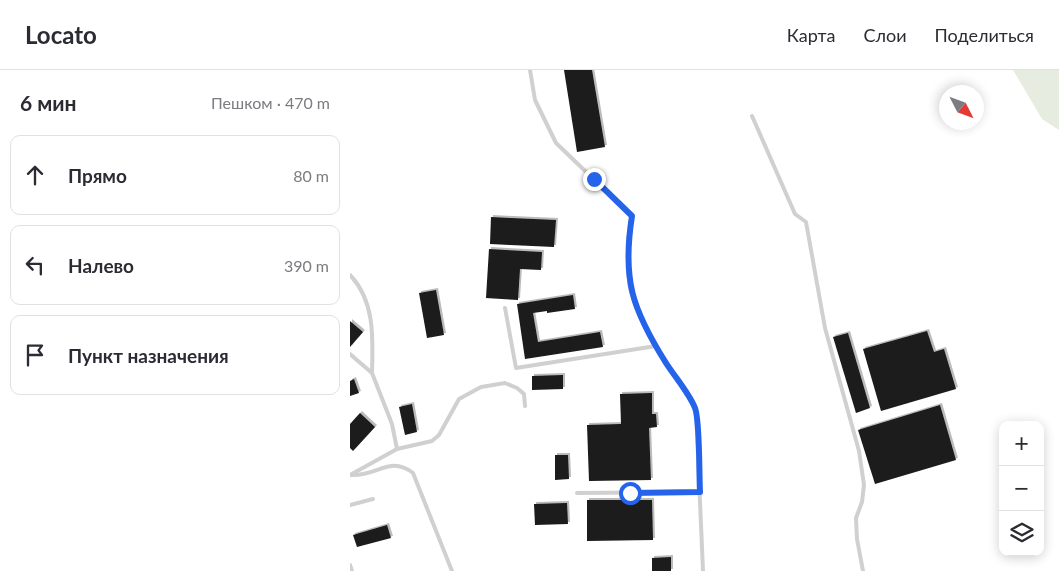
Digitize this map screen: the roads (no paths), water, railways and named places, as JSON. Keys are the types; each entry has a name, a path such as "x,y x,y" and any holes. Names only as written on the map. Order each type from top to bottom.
{"lane":[{"path":"530,70 535,100 556,143 632,216 628,240 630,288 635,305 656,346 696,409 703,571"},
{"path":"752,116 795,214 806,222 825,328 859,451 864,485 862,502 856,518 857,540 863,571"},
{"path":"350,275 360,286 370,312 373,340 372,373 392,424 397,449"},
{"path":"505,308 516,368 656,346"},
{"path":"350,354 372,373"},
{"path":"350,475 397,449 432,441 439,435 459,399 481,387 505,384 518,388 524,394 525,406"},
{"path":"350,475 364,476 390,466 402,465 413,473 452,571"},
{"path":"577,493 700,492"},
{"path":"350,505 373,498"},
{"path":"350,565 352,571"}]}
